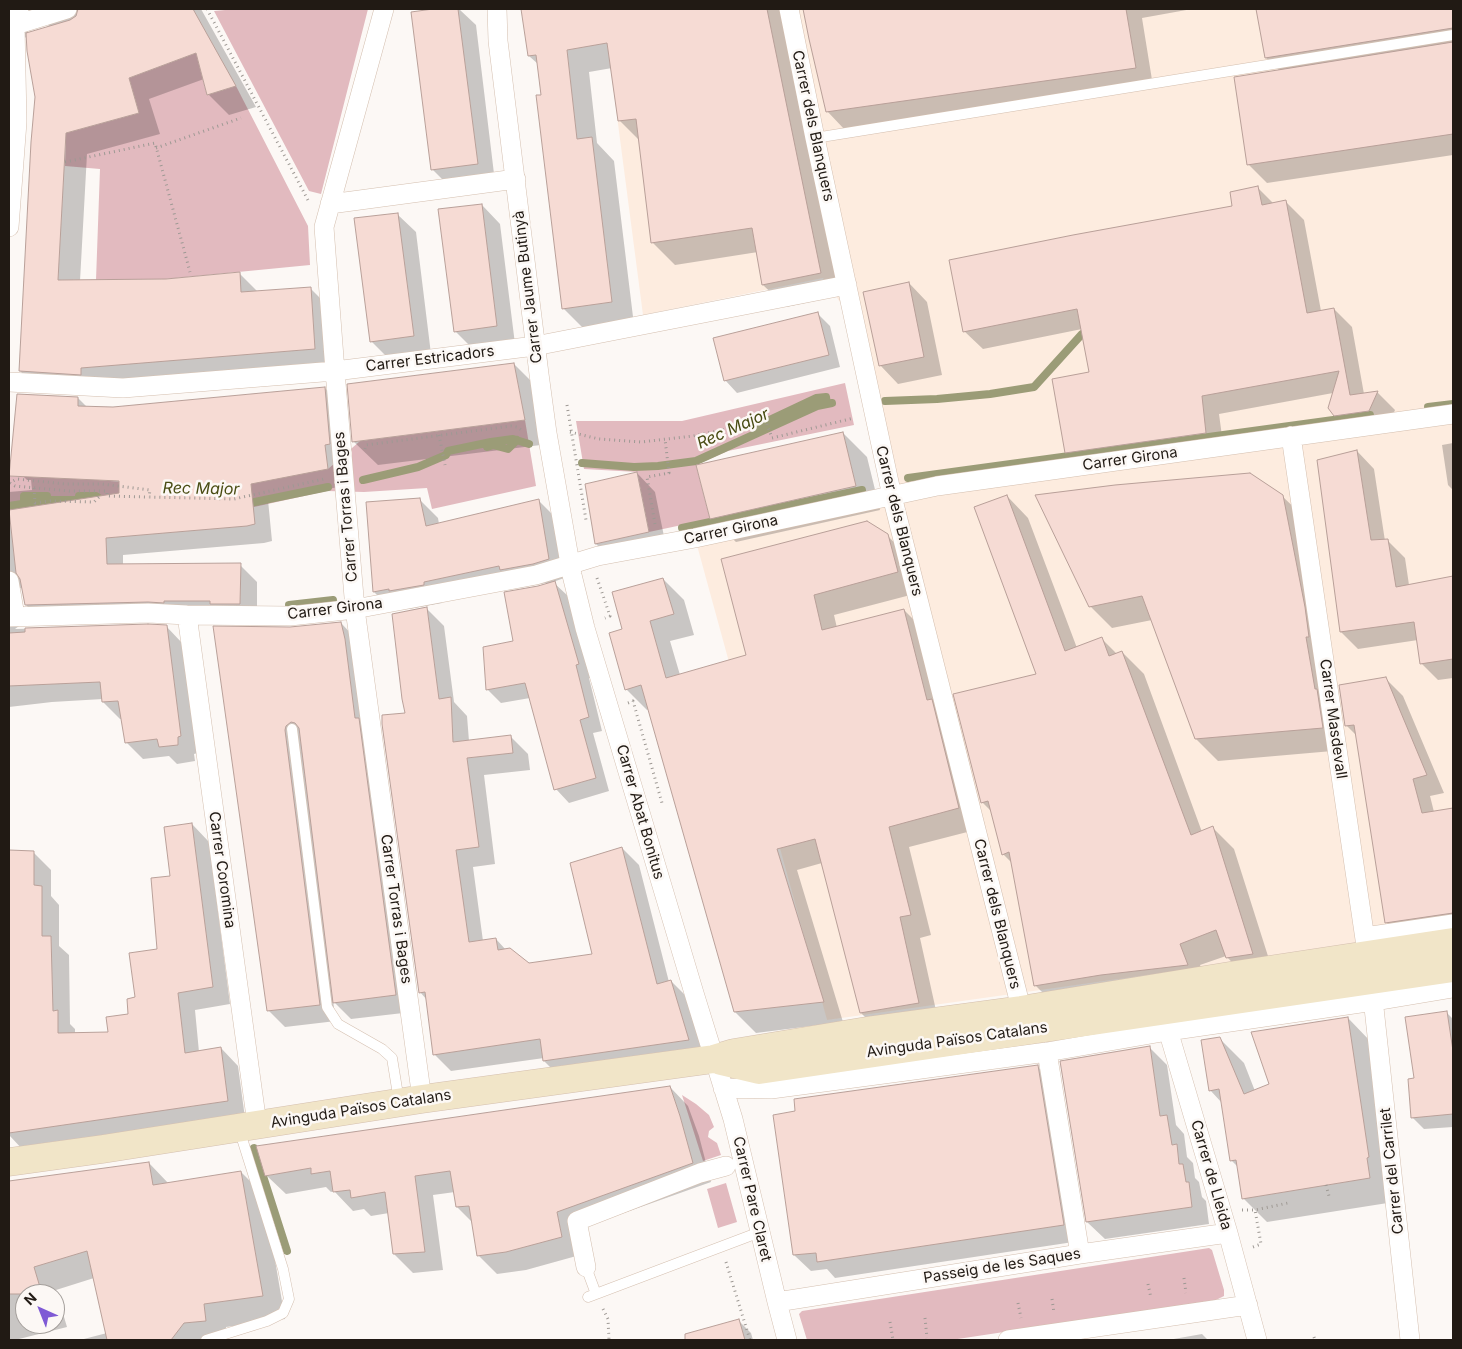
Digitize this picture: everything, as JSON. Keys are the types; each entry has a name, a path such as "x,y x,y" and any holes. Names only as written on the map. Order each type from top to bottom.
{"main road":[{"name":"Avinguda Països Catalans","path":"9,1162 411,1100 714,1060 734,1053 926,1023 1024,1020 1165,1020 1369,968 1453,942"},
{"name":"Avinguda Països Catalans","path":"714,1060 759,1070 1024,1020 1236,975 1369,968 1453,968"}],"street":[{"path":"9,227 17,122 13,81 14,20 67,9"},
{"name":"Carrer Torras i Bages","path":"384,9 324,227 334,370 355,609 411,1100"},
{"name":"Carrer Jaume Butinyà","path":"497,9 498,41 535,346 547,433 570,564"},
{"name":"Carrer dels Blanquers","path":"789,9 814,138 892,496 1024,1020"},
{"path":"330,204 516,179"},
{"name":"Carrer Estricadors","path":"9,382 123,388 334,370 535,346 847,285"},
{"name":"Carrer Girona","path":"12,617 148,613 290,616 355,609 536,575 593,558 937,486 1453,414"},
{"name":"Carrer Masdevall","path":"1291,436 1369,968"},
{"name":"Carrer Abat Bonitus","path":"570,564 585,628 714,1060"},
{"path":"9,581 12,617"},
{"name":"Carrer Coromina","path":"187,615 248,1126"},
{"name":"Avinguda Països Catalans","path":"1369,968 1453,924"},
{"path":"1369,968 1453,988"},
{"name":"Carrer del Carrilet","path":"1369,968 1410,1340"},
{"name":"Avinguda Països Catalans","path":"1165,1020 1177,996 1224,987 1236,975"},
{"path":"723,1088 771,1089 1047,1052 1165,1020"},
{"name":"Carrer de Lleida","path":"1165,1020 1228,1233 1257,1340"},
{"name":"Avinguda Països Catalans","path":"723,1088 766,1059 896,1037 926,1023"},
{"path":"1047,1052 1080,1254"},
{"name":"Carrer Pare Claret","path":"714,1060 733,1119 788,1340"},
{"path":"586,1267 577,1221 700,1173 726,1166"},
{"name":"Passeig de les Saques","path":"777,1302 1080,1254 1228,1233"},
{"path":"1008,1340 1248,1305"}],"lane":[{"path":"814,138 1453,35"},
{"path":"292,729 327,1007 338,1024 382,1049 392,1058 411,1100"},
{"path":"206,1340 267,1321 283,1313 289,1299 248,1126"},
{"path":"586,1267 592,1296 760,1232"}],"path":[{"path":"206,9 311,206 330,204"},
{"path":"156,148 241,118"},
{"path":"65,162 154,143 190,272"},
{"path":"566,397 595,571 610,616 598,621"},
{"path":"149,498 150,490 102,484 65,484 17,479 10,483 15,486 69,491 107,491 107,496 149,498 234,500 344,475 362,468 366,445 439,435 511,426 536,434 572,432 599,438 642,442 693,436 727,429 763,413 772,438 874,414"},
{"path":"439,435 445,465"},
{"path":"658,545 647,477 669,473 665,439"},
{"path":"34,488 35,503 50,501 94,502 99,497"},
{"path":"626,703 633,701 663,807"},
{"path":"1326,1185 1328,1196"},
{"path":"1255,1210 1288,1203"},
{"path":"722,1247 750,1340"},
{"path":"1184,1278 1187,1298"},
{"path":"1148,1284 1152,1304"},
{"path":"592,1296 608,1319 609,1340"},
{"path":"1052,1299 1055,1319"},
{"path":"1018,1303 1022,1324"},
{"path":"925,1318 927,1338"},
{"path":"890,1322 893,1340"}],"shaded area":[{"path":"236,9 368,9 321,194 309,191 214,11"},
{"path":"603,9 1453,9 1453,932 827,1020 695,538 885,494 847,312 823,278 643,315"},
{"path":"196,53 207,95 236,86 308,226 310,265 166,279 96,280 100,169 65,166 66,133 139,113 129,78"},
{"path":"845,383 854,425 728,451 696,465 710,519 649,532 637,472 584,469 576,421 682,421"},
{"path":"525,420 536,486 432,509 427,488 364,492 327,491 254,507 46,504 9,510 9,476 144,484 328,469 360,441"},
{"path":"682,1095 709,1115 714,1127 709,1131 708,1137 717,1143 721,1155 703,1161"},
{"path":"726,1183 737,1222 718,1228 707,1189"},
{"path":"1209,1248 1212,1250 1224,1290 1224,1296 1216,1300 951,1340 807,1340 799,1314 802,1311"}],"building":[{"path":"78,9 193,9 236,86 207,95 196,53 129,78 139,113 66,133 58,280 166,279 240,272 241,292 311,287 315,349 81,368 81,375 19,371 35,97 27,51 26,33 70,20 76,16"},
{"path":"433,9 458,9 478,164 431,170 411,12"},
{"path":"521,9 767,9 821,273 762,285 752,228 651,243 636,119 618,121 607,43 567,50 577,139 592,137 612,302 562,309 536,95 541,95 536,55 528,56"},
{"path":"803,9 1126,9 1136,68 826,112"},
{"path":"1256,9 1453,9 1453,28 1265,58"},
{"path":"1453,42 1453,134 1247,165 1234,77"},
{"path":"1258,186 1262,205 1286,200 1307,313 1334,308 1350,395 1378,391 1369,411 1334,416 1328,408 1339,371 1202,396 1206,433 1065,453 1052,379 1089,372 1077,309 963,332 949,260 1232,206 1230,192"},
{"path":"482,204 497,326 454,332 438,209"},
{"path":"398,213 414,336 370,342 354,218"},
{"path":"909,282 924,357 879,366 863,292"},
{"path":"818,312 829,355 724,381 713,338"},
{"path":"514,363 525,420 352,442 347,384"},
{"path":"325,387 330,444 325,445 328,469 251,484 255,524 106,538 107,564 241,563 240,604 210,604 210,601 164,601 164,603 25,605 20,579 16,573 9,510 119,493 119,481 9,476 17,394 78,397 78,406 113,407"},
{"path":"843,432 856,486 710,519 696,465"},
{"path":"1357,450 1371,540 1388,539 1396,587 1453,576 1453,659 1420,664 1414,622 1340,632 1317,460"},
{"path":"637,472 649,532 595,544 585,484"},
{"path":"1250,473 1283,495 1305,607 1309,637 1306,637 1323,728 1195,739 1142,596 1089,607 1035,495 1115,485"},
{"path":"1007,495 1065,651 1102,637 1109,656 1122,651 1191,835 1213,826 1253,954 1226,958 1216,930 1180,944 1188,965 1101,975 1034,986 1009,852 1002,855 988,801 981,803 953,694 1036,674 974,507"},
{"path":"420,498 426,526 539,499 549,559 500,570 499,566 424,582 424,585 373,592 366,502"},
{"path":"867,521 888,534 898,572 814,595 822,630 904,609 927,700 932,699 959,808 889,827 911,915 900,917 919,1003 860,1013 815,839 777,849 824,1002 734,1012 641,685 625,690 609,633 622,629 612,592 663,578 674,614 650,621 666,678 746,655 721,559"},
{"path":"555,581 579,664 576,665 589,717 580,720 596,778 554,790 525,683 486,690 483,647 513,641 504,592"},
{"path":"427,607 439,699 451,697 453,742 511,735 513,753 467,758 479,847 456,850 469,942 496,938 498,950 510,948 529,963 592,954 570,863 622,847 657,984 671,980 689,1040 543,1061 540,1039 433,1055 425,992 419,993 382,724 382,715 405,713 392,614"},
{"path":"341,622 345,639 355,718 359,718 396,995 333,1003 299,728 295,723 291,722 286,726 285,730 320,1005 267,1011 213,626 290,627"},
{"path":"167,625 181,736 178,737 178,745 159,747 157,739 125,743 118,701 102,702 100,682 9,686 9,633 25,632 25,628"},
{"path":"1386,677 1427,775 1413,779 1422,813 1453,808 1453,913 1385,923 1354,725 1345,726 1339,685"},
{"path":"192,823 213,987 178,993 185,1053 221,1047 228,1101 9,1133 9,850 34,851 34,885 42,886 42,936 51,936 53,1011 58,1010 58,1033 108,1032 106,1017 128,1014 127,999 135,997 129,953 157,949 151,878 170,876 164,827"},
{"path":"1447,1011 1453,1051 1453,1114 1411,1118 1408,1079 1414,1078 1405,1017"},
{"path":"1348,1017 1369,1157 1367,1158 1370,1178 1242,1199 1236,1160 1230,1161 1219,1089 1209,1091 1201,1040 1220,1037 1244,1094 1269,1084 1251,1032"},
{"path":"1150,1046 1160,1116 1167,1115 1172,1145 1177,1144 1179,1164 1183,1164 1186,1182 1189,1182 1192,1207 1086,1222 1060,1061"},
{"path":"1038,1065 1064,1225 817,1262 816,1253 793,1255 773,1115 795,1111 794,1099"},
{"path":"670,1086 693,1163 557,1212 562,1237 506,1252 477,1256 469,1206 456,1207 450,1171 415,1176 425,1252 393,1254 385,1192 351,1198 350,1190 333,1192 330,1171 311,1174 311,1168 265,1176 256,1146"},
{"path":"149,1162 153,1185 241,1171 263,1296 204,1304 206,1321 184,1323 171,1340 107,1340 87,1251 34,1267 39,1284 15,1284 15,1294 9,1294 9,1181"},
{"path":"739,1319 745,1340 685,1340 685,1334"}],"waterway":[{"name":"Rec Major","path":"885,401 937,399 990,394 1034,387 1082,334"},
{"path":"757,432 763,423 816,398 826,397 827,404"},
{"name":"Rec Major","path":"582,463 634,467 696,461 817,406 832,403"},
{"path":"1428,407 1453,404"},
{"path":"908,478 1370,415"},
{"name":"Rec Major","path":"363,480 418,467 446,455 448,451 513,439 529,444"},
{"path":"487,447 493,445 508,449 517,440"},
{"name":"Rec Major","path":"245,504 328,487"},
{"path":"682,528 862,490"},
{"name":"Rec Major","path":"24,504 24,496 47,496"},
{"name":"Rec Major","path":"79,496 96,496 103,501"},
{"name":"Rec Major","path":"9,506 48,500 84,500"},
{"path":"289,605 333,600"},
{"path":"254,1148 287,1251"}]}
